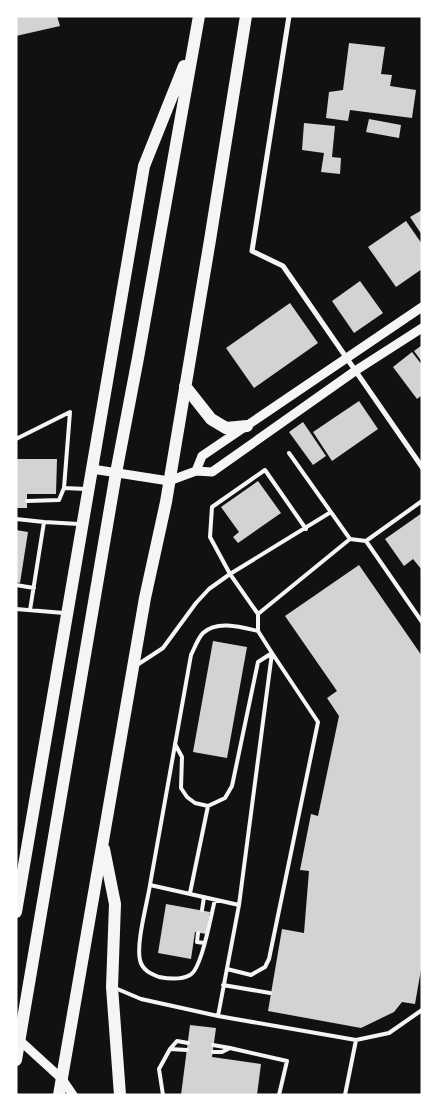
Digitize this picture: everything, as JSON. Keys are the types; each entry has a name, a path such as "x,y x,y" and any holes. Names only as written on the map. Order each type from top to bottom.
{"main road":[{"path":"16,1060 18,1038 116,473 199,16"},
{"path":"59,1095 145,598 169,481 246,16"},
{"path":"16,912 144,166 194,43"},
{"path":"185,386 210,419 226,428 247,426"},
{"path":"103,841 115,904 112,987 120,1095"}],"street":[{"path":"289,16 252,251 283,266 422,467"},
{"path":"196,471 202,456 422,307"},
{"path":"92,469 169,481 196,471 212,472 355,372 422,328"},
{"path":"18,1038 62,1079 73,1095"}],"lane":[{"path":"16,439 70,412 64,488 59,500 27,501"},
{"path":"289,453 350,539"},
{"path":"227,969 251,974 265,967 270,959 318,722 258,630 258,614 230,574 210,536 212,508 266,470 306,529"},
{"path":"64,488 88,489"},
{"path":"258,614 350,539 366,541 422,501"},
{"path":"133,667 163,648 196,603 209,589 331,512"},
{"path":"16,519 82,524"},
{"path":"30,610 44,522"},
{"path":"366,541 422,622"},
{"path":"16,585 34,588"},
{"path":"16,609 66,613"},
{"path":"215,900 204,944 192,975 171,979 145,970 140,963 138,952 191,655 202,634 214,627 230,625 258,630"},
{"path":"174,744 182,757 181,788 187,798 195,803 208,806 226,798 232,786 258,662 272,653"},
{"path":"218,1016 239,905 272,653"},
{"path":"190,893 208,806"},
{"path":"150,884 239,905"},
{"path":"202,910 204,897"},
{"path":"198,933 197,942 204,944"},
{"path":"224,984 270,993"},
{"path":"112,987 141,999 218,1016 356,1040 389,1034 422,1010"},
{"path":"345,1095 356,1040"},
{"path":"162,1095 159,1069 176,1041 188,1043"},
{"path":"214,1044 287,1061 279,1095"},
{"path":"213,1052 222,1052 230,1048"},
{"path":"170,1049 187,1050"}],"building":[{"path":"16,16 57,16 60,26 16,36"},
{"path":"349,43 385,47 381,74 392,75 390,86 416,90 412,118 350,110 348,121 326,118 329,92 343,90"},
{"path":"369,119 401,125 399,138 366,132"},
{"path":"304,123 335,126 332,157 341,158 340,174 321,172 324,153 302,150"},
{"path":"422,210 422,235 410,217"},
{"path":"406,221 422,244 422,269 396,287 368,247"},
{"path":"360,281 383,313 354,333 332,301"},
{"path":"290,303 318,343 254,388 226,348"},
{"path":"422,345 422,362 414,351"},
{"path":"412,352 422,365 422,395 417,399 393,367"},
{"path":"359,401 378,429 332,461 313,432"},
{"path":"303,422 326,456 313,465 289,432"},
{"path":"16,459 57,459 56,494 27,494 27,508 16,508"},
{"path":"258,481 281,513 238,543 233,537 239,532 221,507"},
{"path":"422,513 422,570 413,559 404,566 385,539"},
{"path":"16,530 28,532 20,583 16,582"},
{"path":"359,565 422,656 422,964 415,1004 402,1002 394,1012 361,1028 268,1011 282,929 304,933 309,871 300,870 311,814 318,816 339,716 327,698 337,691 285,616"},
{"path":"213,641 247,647 227,758 193,752"},
{"path":"166,904 210,912 206,934 195,932 191,959 158,953"},
{"path":"190,1025 216,1028 212,1057 261,1064 257,1095 181,1095"}]}
